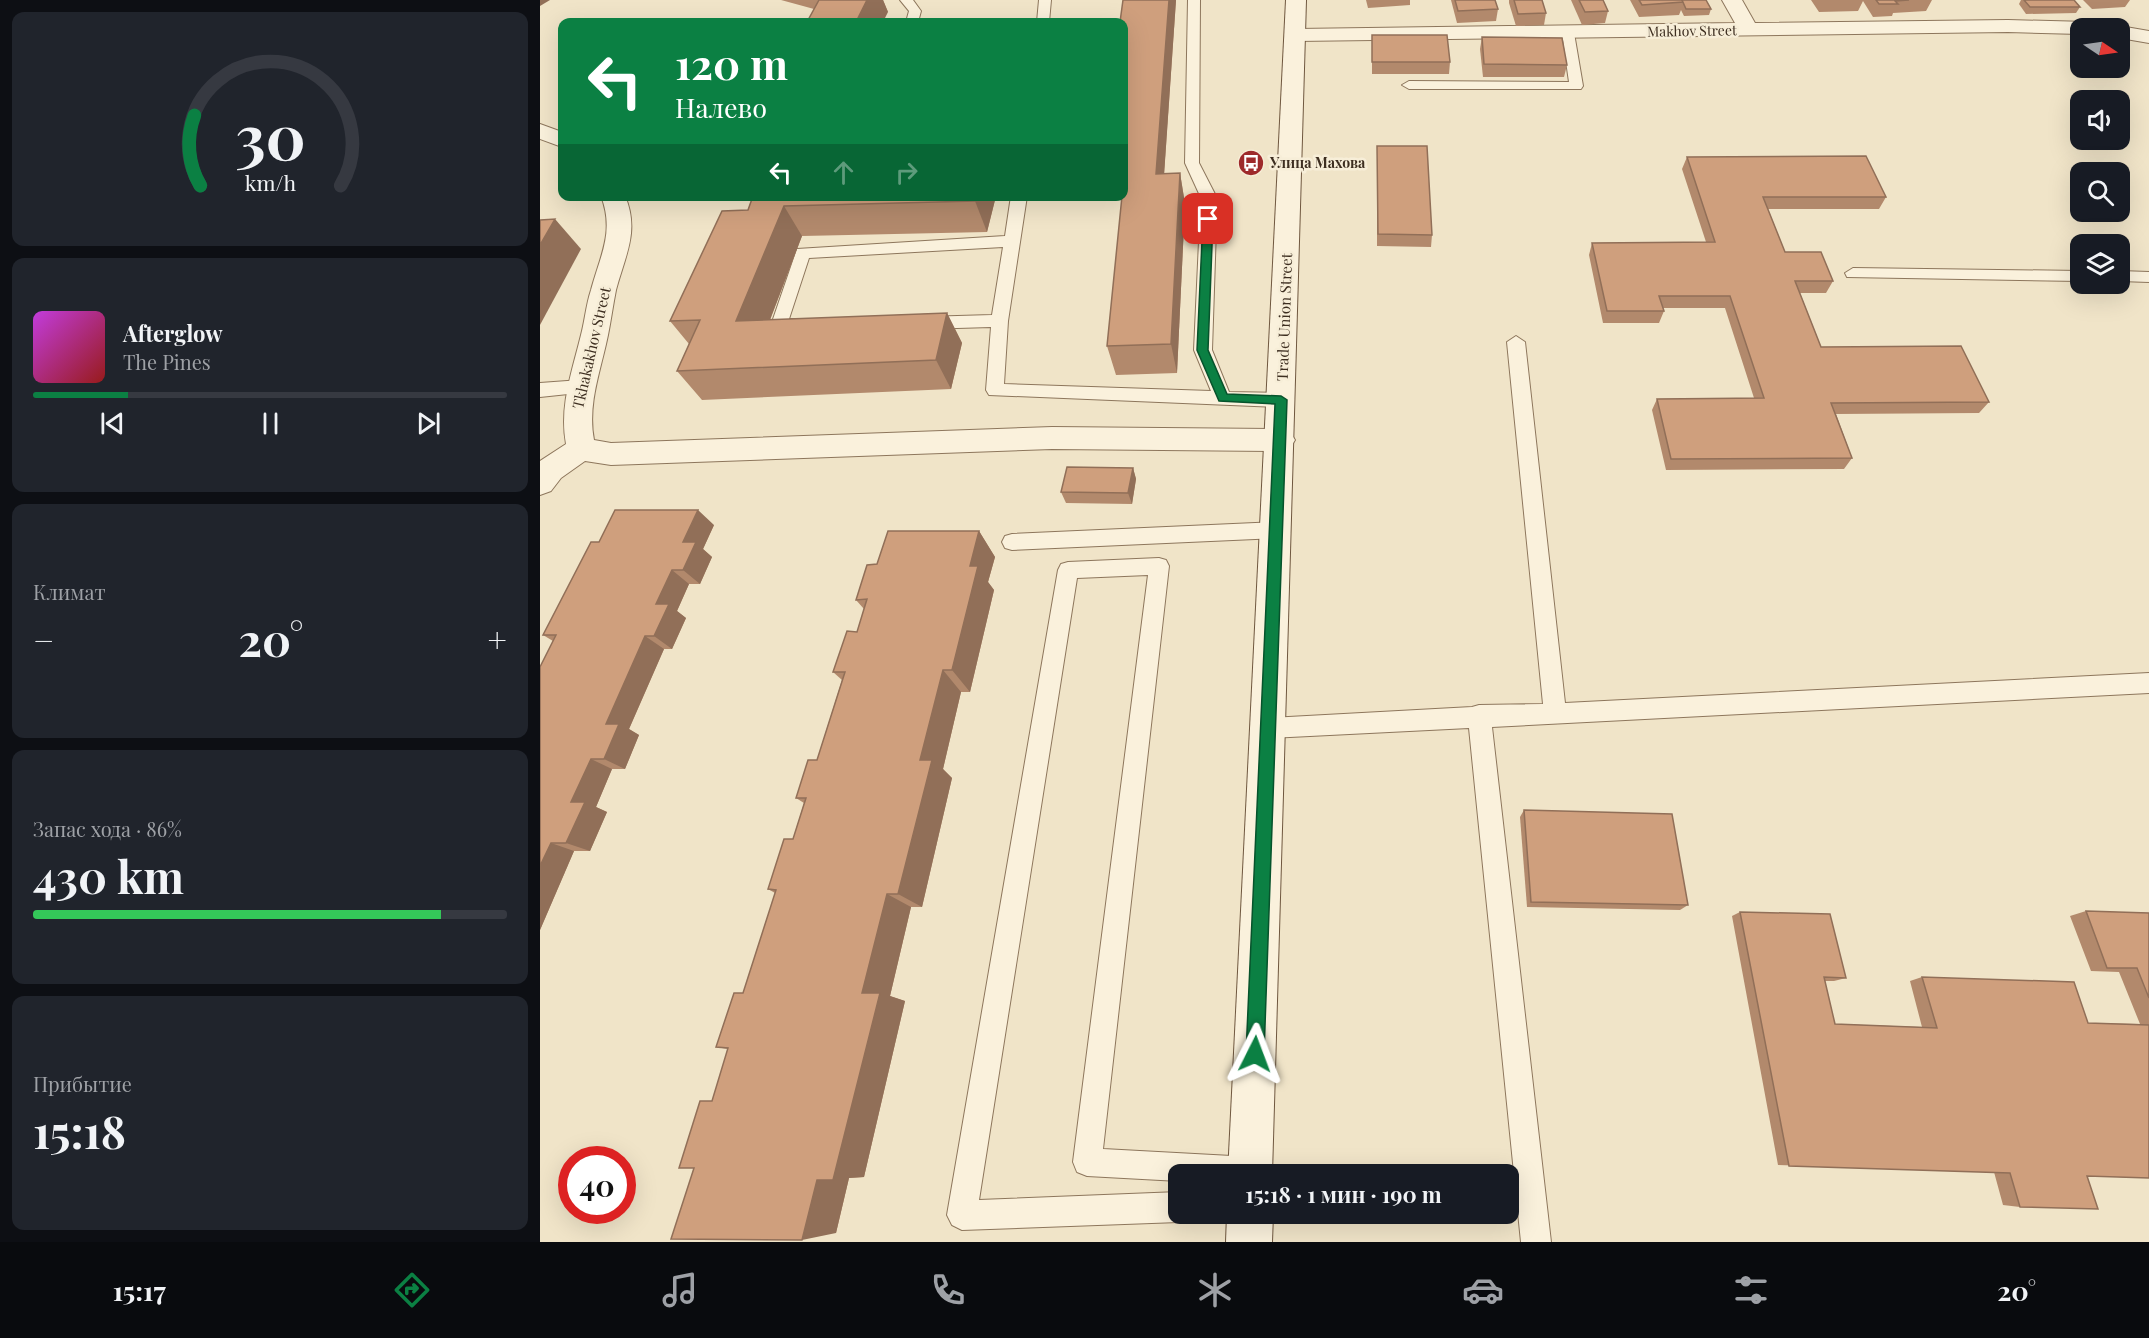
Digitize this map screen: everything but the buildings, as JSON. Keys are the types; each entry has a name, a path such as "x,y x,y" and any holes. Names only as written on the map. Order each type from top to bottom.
{"street":[{"name":"Trade Union Street","path":"1251,1164 1297,34 1296,0"},
{"path":"1732,0 1749,31"},
{"name":"Makhov Street","path":"1297,34 1749,31 2008,26 2070,28"},
{"path":"2130,34 2149,37"},
{"path":"540,131 558,138"},
{"name":"Tkhakakhov Street","path":"581,449 575,426 581,387 604,288 616,257 623,223 615,201"},
{"path":"540,483 550,470 581,449 611,454 1052,438 1280,440"},
{"name":"Trade Union Street","path":"1249,1224 1249,1242"}],"lane":[{"path":"906,0 915,11 913,18"},
{"path":"1043,18 1045,0"},
{"path":"1194,0 1192,163 1209,198 1203,350 1223,398"},
{"path":"1409,85 1576,86 1568,33"},
{"path":"1018,201 1000,321 995,390 1281,400"},
{"path":"814,324 779,325 803,253 1012,241"},
{"path":"1853,273 2070,276"},
{"path":"2130,276 2149,277"},
{"path":"907,323 1000,321"},
{"path":"1516,342 1555,712"},
{"path":"540,390 581,387"},
{"path":"1011,542 1276,530"},
{"path":"1168,1174 1087,1162 1159,566 1068,570 963,1215 1168,1207"},
{"path":"1269,728 2149,683"},
{"path":"1479,716 1536,1242"}],"place":[{"name":"Улица Махова","path":"1251,163"}],"route":[{"path":"1208,219 1203,350 1223,398 1281,400 1255,1054"}]}
